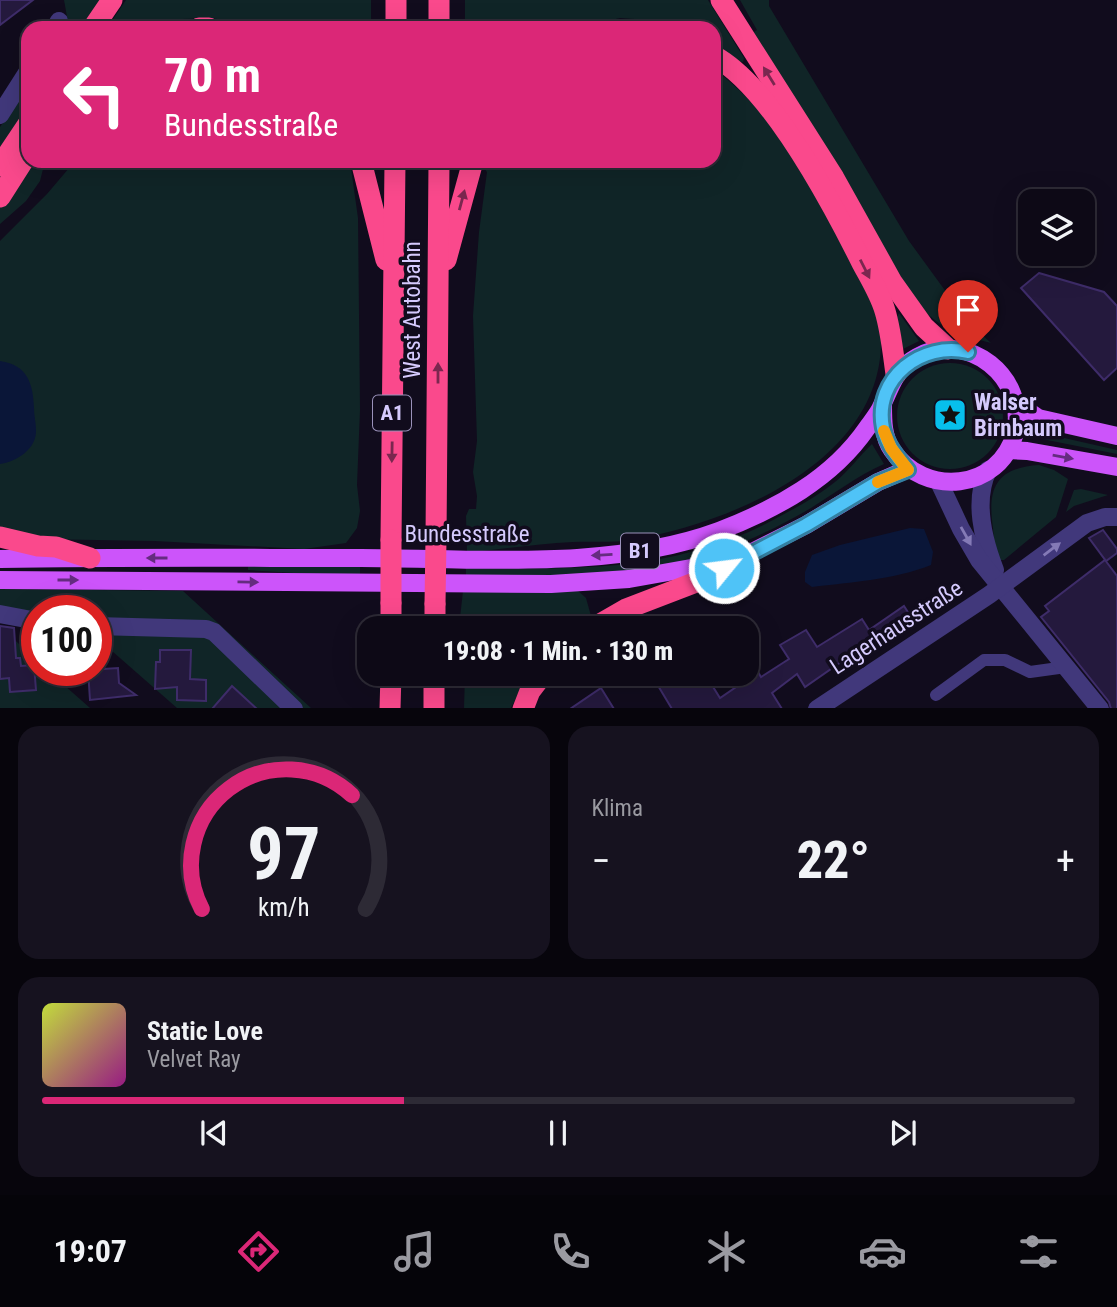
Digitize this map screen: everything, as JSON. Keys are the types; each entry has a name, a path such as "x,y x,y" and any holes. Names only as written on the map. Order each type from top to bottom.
{"highway":[{"path":"98,21 112,0"},
{"path":"396,0 396,21"},
{"path":"439,0 439,21"},
{"path":"720,0 834,178 892,282 924,327 948,349"},
{"path":"721,62 748,85 776,115 851,241 885,310 896,374"},
{"path":"0,166 21,134"},
{"path":"0,197 21,164"},
{"path":"363,168 393,286"},
{"name":"West Autobahn","path":"391,616 394,168"},
{"name":"West Autobahn","path":"435,616 439,168"},
{"path":"439,286 471,168"},
{"path":"0,537 38,546 56,547 90,558"},
{"path":"614,616 712,576 736,559"},
{"path":"390,708 391,686"},
{"path":"434,686 434,708"},
{"path":"523,708 534,686"}],"main road":[{"path":"883,405 883,427 891,448 908,470 922,477 939,482 962,481 988,470 1009,450 1016,430 1015,402 1002,374 981,356 948,349 933,351 919,356 896,374"},
{"name":"Bundesstraße","path":"0,559 512,559 644,551 719,531 762,513 796,494 835,466 852,449 883,405 896,374"},
{"path":"1015,402 1038,418 1117,436"},
{"path":"1009,450 1117,467"},
{"name":"B1","path":"0,580 551,584 629,579 736,559 806,525 878,482 908,470"}],"street":[{"path":"2,108 21,81"},
{"name":"Lagerhausstraße","path":"988,470 982,483 980,503 983,535 1001,586"},
{"name":"Lagerhausstraße","path":"939,482 979,560 1099,708"},
{"name":"Lagerhausstraße","path":"818,708 1001,586 1087,523 1105,517 1117,517"},
{"path":"0,614 21,618"},
{"path":"112,626 206,629 214,632 293,708"}],"lane":[{"path":"936,695 984,660 1005,660 1030,673 1066,667"}],"green space":[{"path":"64,0 101,0 88,21 68,21"},
{"path":"126,0 371,0 371,21 234,21 209,18 112,21"},
{"path":"465,0 708,0 744,58 743,62 738,61 721,48 721,21 620,18 606,21 465,21"},
{"path":"740,0 769,0 769,6 909,241 968,322 991,343 949,329 932,318 915,301 751,34 757,30"},
{"path":"721,75 767,120 810,182 879,316 879,364 865,406 839,442 804,472 764,497 719,516 631,540 560,543 467,553 466,516 469,509 476,509 477,496 473,472 477,441 473,316 479,232 487,172 484,168 721,168"},
{"path":"21,96 21,118 0,148 0,127"},
{"path":"25,168 43,168 40,181 26,201 0,224 0,207"},
{"path":"69,168 351,168 358,218 360,410 357,485 360,511 357,528 346,543 304,549 155,541 38,539 0,529 0,241"},
{"path":"899,313 919,341 903,349 897,317"},
{"path":"950,363 970,367 987,379 999,396 1003,416 999,436 987,453 970,465 950,469 930,465 913,453 901,436 897,416 901,396 913,379 930,367"},
{"path":"1029,430 1117,450 1117,454 1028,436"},
{"path":"872,444 884,464 786,522 711,555 677,564 607,574 466,577 466,568 591,567 669,557 708,547 747,533 811,499 840,478"},
{"path":"1039,465 1068,479 1056,517 1004,560 1000,560 991,514 994,491 1004,476 1013,470"},
{"path":"1074,490 1108,495 1074,506 1066,512"},
{"path":"248,565 360,566 360,574 248,570"},
{"path":"0,589 183,591 311,708 177,708 112,651 112,595 21,595 21,610 0,608"},
{"path":"577,590 586,598 591,616 460,616 463,591"},
{"path":"0,626 21,646 21,686 65,686 90,708 0,708"},
{"path":"465,686 522,686 511,708 464,708"}],"water":[{"path":"0,361 17,367 27,377 32,391 36,430 29,449 13,461 0,464"},
{"path":"910,528 924,529 933,552 931,565 902,574 857,582 812,587 805,582 805,572 812,555 840,545"}],"building":[{"path":"0,0 33,0 0,25"},
{"path":"1039,273 1104,292 1117,306 1117,368 1104,380 1021,288"},
{"path":"1103,530 1117,549 1117,553 1106,561 1089,538"},
{"path":"1105,560 1117,576 1117,708 1111,708 1109,702 1041,617 1049,611 1045,606"},
{"path":"904,606 913,620 878,645 880,648 849,668 844,660 805,687 797,674 772,693 781,708 671,708 658,686 712,686 720,698 738,686 759,686 759,674 761,677 789,659 780,645 806,630 817,647 862,619 869,630"},
{"path":"0,626 14,628 16,658 20,658 21,666 21,686 36,686 36,690 10,692 9,678 0,679"},
{"path":"160,650 191,650 190,679 206,680 206,701 177,700 177,687 155,689 156,662 160,662"},
{"path":"112,668 118,668 119,683 136,695 90,700 89,686 112,686"},
{"path":"232,686 256,708 213,708"},
{"path":"601,688 613,708 571,708"}],"slow traffic":[{"path":"878,482 908,470 891,448 884,431"}],"place":[{"name":"Walser Birnbaum","path":"950,415"}],"route":[{"path":"724,568 736,559 806,525 878,482 908,470 891,448 883,427 883,405 890,385 896,374 919,356 948,349 968,352"}]}
